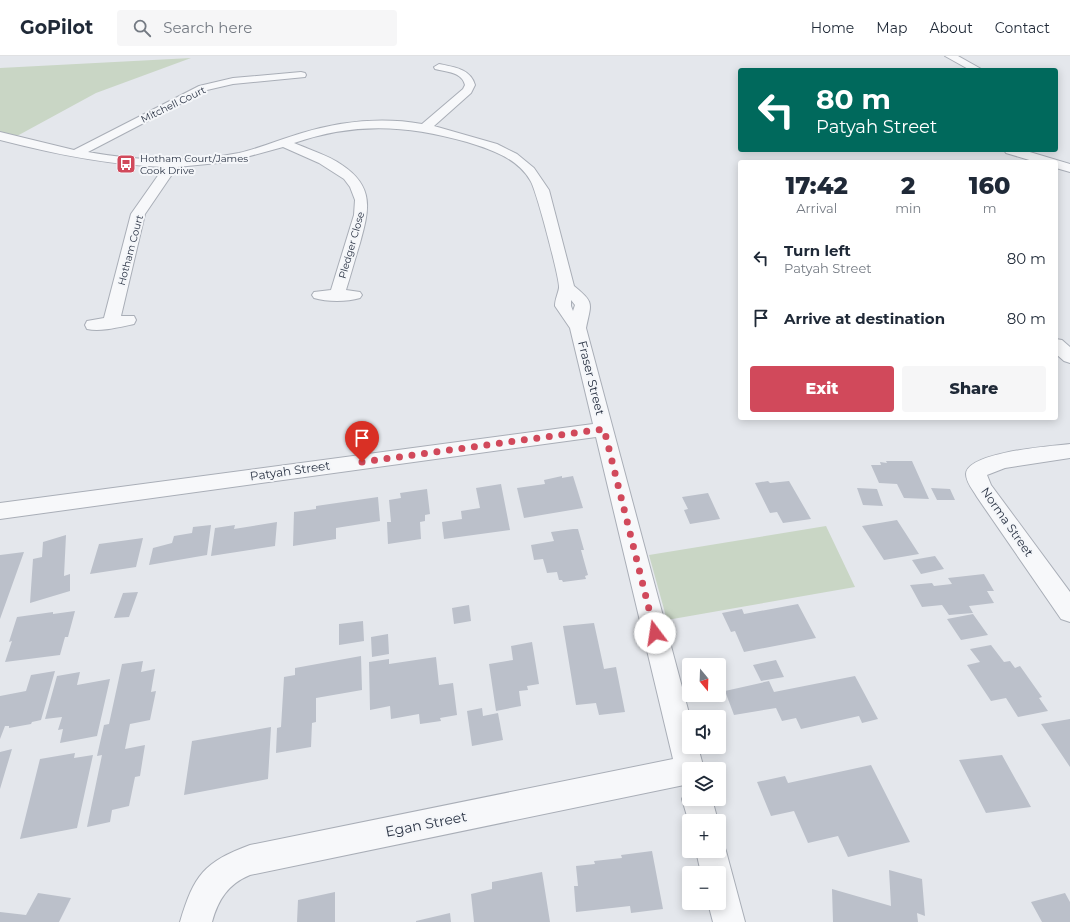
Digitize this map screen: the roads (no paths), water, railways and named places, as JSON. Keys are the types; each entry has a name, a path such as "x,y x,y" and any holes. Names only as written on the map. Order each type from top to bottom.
{"street":[{"path":"950,56 974,68"},
{"path":"0,136 75,154 174,163 200,162 235,157 321,131 349,126 380,124 425,128 467,91 470,84 469,79 464,74 438,67"},
{"name":"Mitchell Court","path":"75,154 115,132 203,88 234,81 301,75"},
{"name":"Fraser Street","path":"425,128 492,147 522,162 534,175 542,190 567,288 562,299 562,308 578,328 687,762"},
{"path":"5,149 22,142"},
{"name":"Pledger Close","path":"283,143 339,168 354,181 361,194 361,215 337,295"},
{"path":"1016,152 1042,160"},
{"name":"Hotham Court","path":"111,323 138,214 174,163"},
{"path":"1058,165 1070,168"},
{"name":"Pledger Close","path":"320,295 354,295"},
{"path":"93,325 128,320"},
{"path":"1058,346 1070,357"},
{"name":"Patyah Street","path":"0,511 604,429"},
{"name":"Norma Street","path":"1070,451 994,462 980,467 977,471 977,477 984,491 1070,610"},
{"name":"Egan Street","path":"196,922 206,890 219,875 235,865 250,860 682,771"},
{"path":"726,910 729,922"}],"place":[{"name":"Hotham Court/James Cook Drive","path":"126,164"}]}
